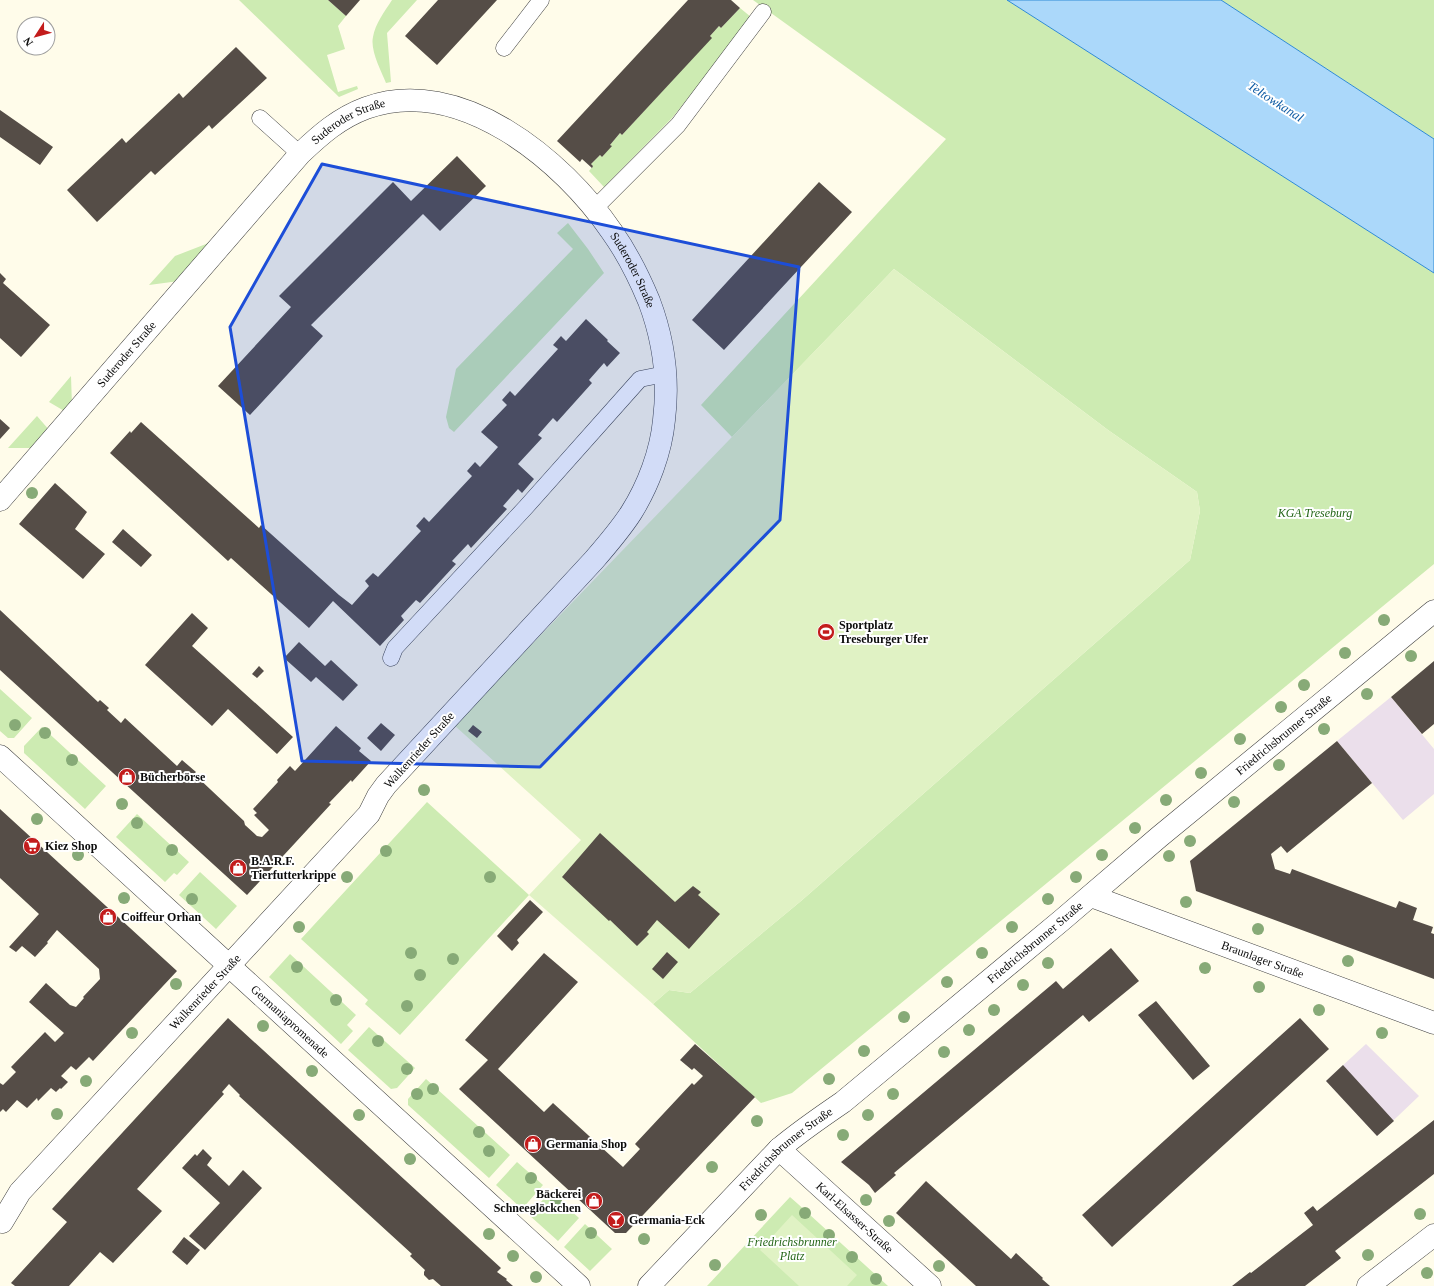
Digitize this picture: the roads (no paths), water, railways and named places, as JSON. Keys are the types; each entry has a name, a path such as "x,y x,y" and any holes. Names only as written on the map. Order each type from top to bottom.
{"street":[{"name":"Suderoder Straße","path":"0,500 300,154 335,123 378,104 403,101 444,104 458,108 474,114 521,140 562,174 594,209 612,232 628,257 649,301 657,324 663,349 665,374 666,404 664,421"},
{"name":"Walkenrieder Straße","path":"2,1222 20,1192 369,814 378,796 386,785 594,560 615,535 631,512 645,487 656,460 664,421"},
{"name":"Friedrichsbrunner Straße","path":"649,1286 779,1149 804,1128 843,1102 1091,896 1165,832 1434,610"},
{"name":"Germaniapromenade","path":"0,756 579,1286"},
{"name":"Braunlager Straße","path":"1091,896 1434,1023"},
{"name":"Karl-Elsasser-Straße","path":"779,1149 930,1286"},
{"path":"1368,1286 1434,1235"}],"lane":[{"path":"504,48 541,0"},
{"path":"594,209 678,124 763,12"},
{"path":"260,118 300,154"},
{"path":"391,658 395,648 526,506 640,379 665,374"}],"water":[{"name":"Teltowkanal","path":"1007,0 1221,0 1434,139 1434,273"}],"place":[{"name":"Sportplatz Treseburger Ufer","path":"826,632"},
{"name":"Bücherbörse","path":"127,777"},
{"name":"Kiez Shop","path":"32,846"},
{"name":"B.A.R.F. Tierfutterkrippe","path":"238,868"},
{"name":"Coiffeur Orhan","path":"108,917"},
{"name":"Germania Shop","path":"533,1144"},
{"name":"Bäckerei Schneeglöckchen","path":"594,1201"},
{"name":"Germania-Eck","path":"616,1220"}],"park label":[{"name":"KGA Treseburg","path":"1315,513"},
{"name":"Friedrichsbrunner Platz","path":"792,1249"}]}
